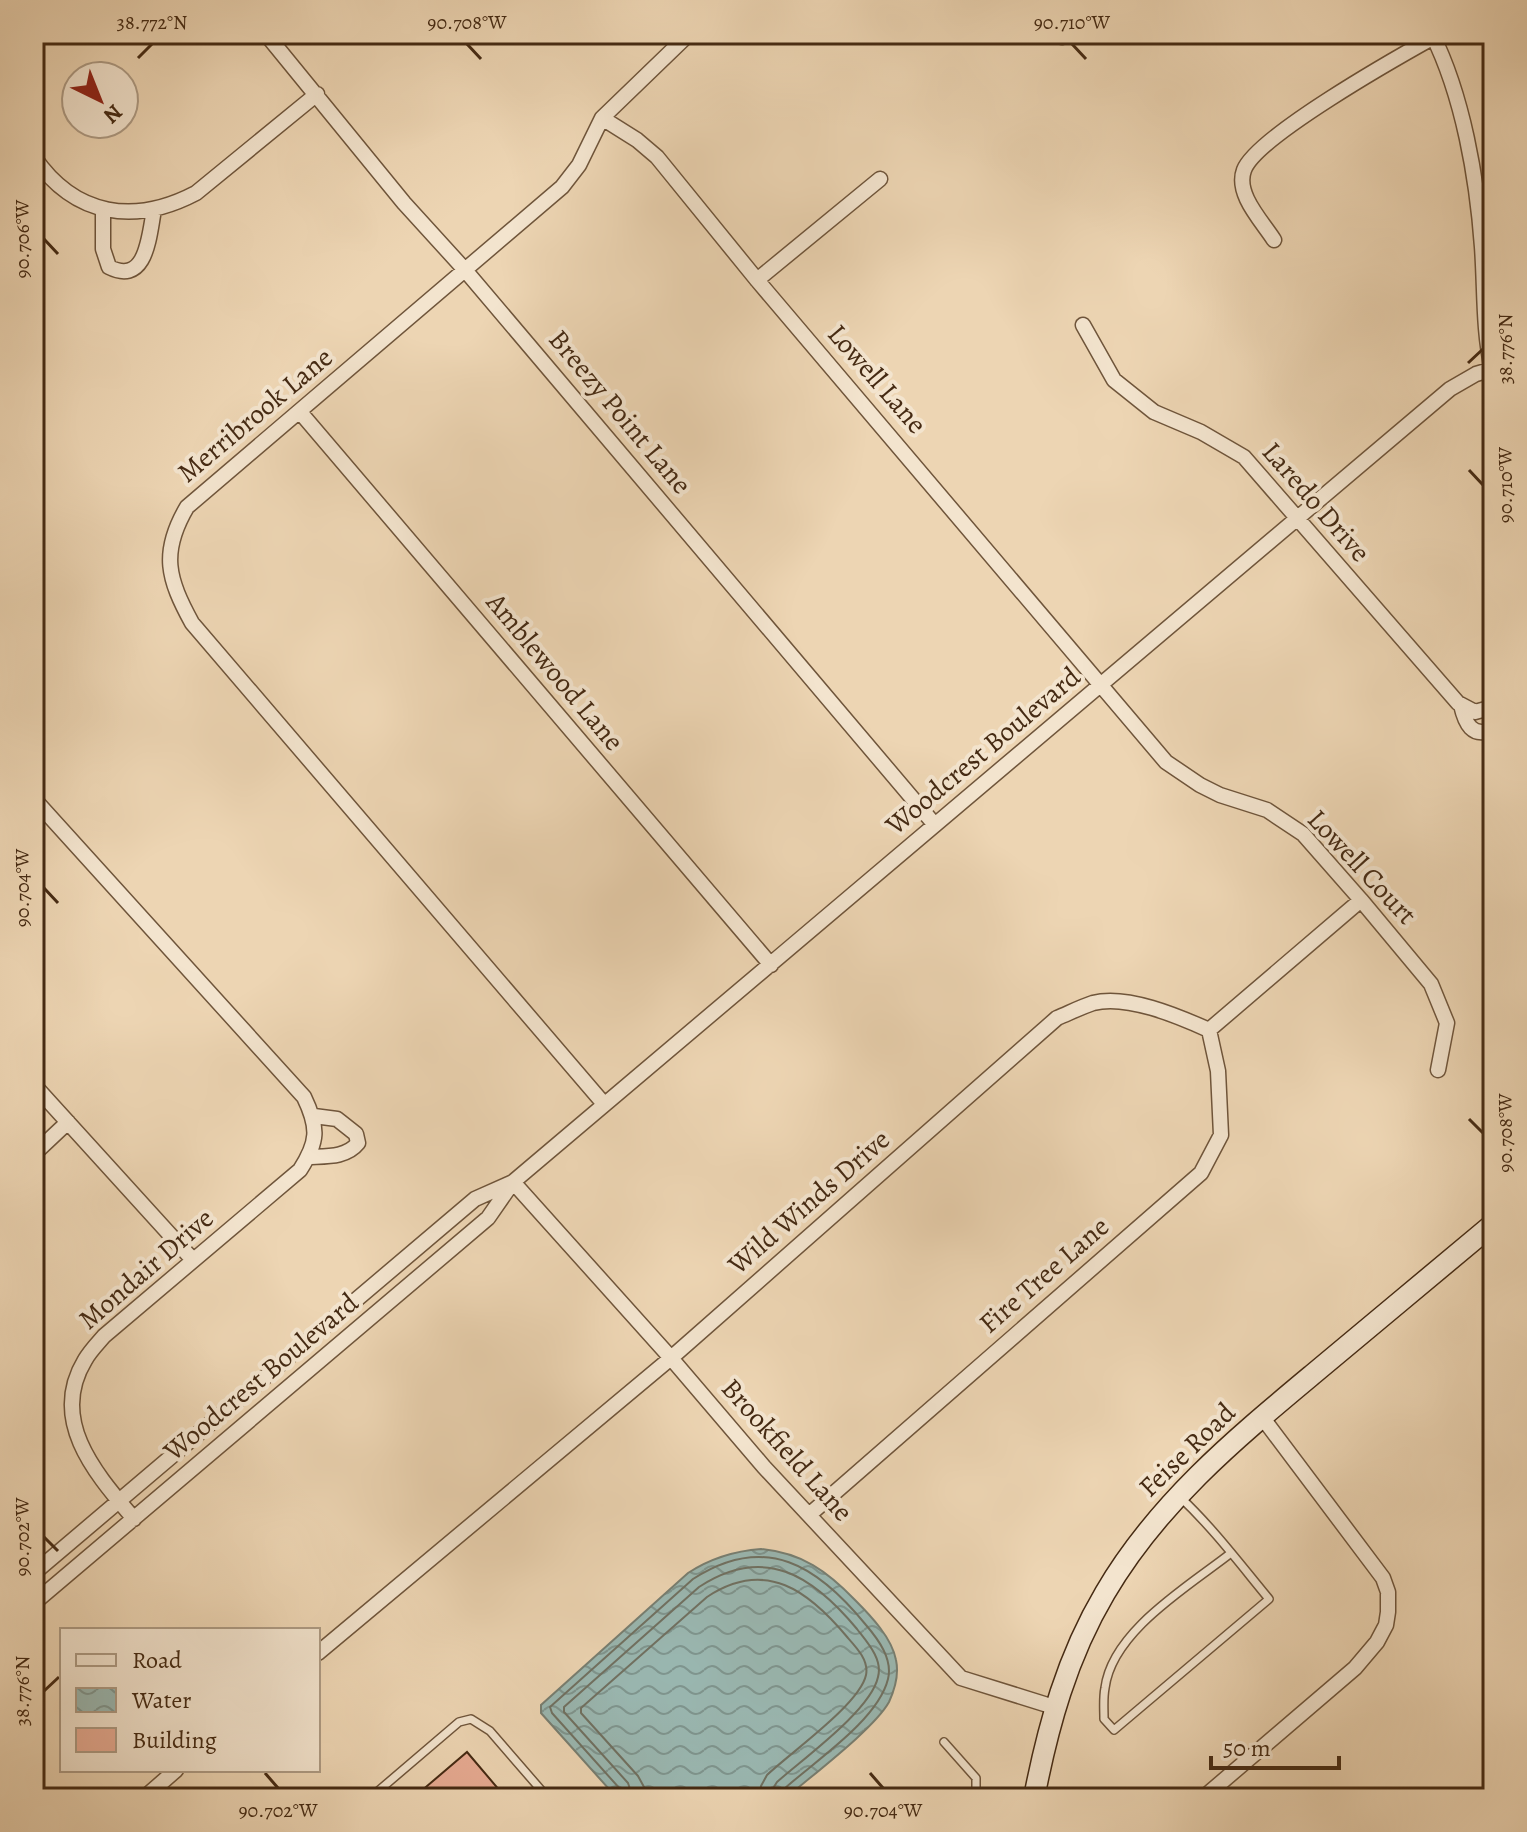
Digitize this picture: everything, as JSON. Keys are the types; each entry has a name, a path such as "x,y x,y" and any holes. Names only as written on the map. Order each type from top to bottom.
{"main road":[{"name":"Feise Road","path":"1034,1798 1054,1707 1073,1656 1103,1595 1155,1520 1216,1456 1493,1224"}],"street":[{"name":"Breezy Point Lane","path":"266,34 404,203 465,270 935,825"},
{"name":"Merribrook Lane","path":"604,1104 192,623 174,591 168,555 171,538 187,507 562,187 579,165 602,118 689,34"},
{"path":"1274,240 1242,191 1244,169 1279,135 1361,78 1433,36 1452,79 1466,137 1481,243 1488,351 1493,369"},
{"path":"34,157 52,180 67,192 103,209 140,213 154,210 196,193 317,94"},
{"name":"Lowell Lane","path":"602,118 657,157 757,280 1101,685"},
{"path":"757,280 880,179"},
{"path":"103,209 103,249 109,267 118,271 132,270 140,263 154,210"},
{"name":"Laredo Drive","path":"1083,325 1114,380 1154,412 1201,432 1244,457 1461,705 1465,724 1474,731 1485,733 1493,729"},
{"name":"Woodcrest Boulevard","path":"34,1603 488,1218 513,1182 604,1104 1450,389 1476,374 1493,369"},
{"name":"Amblewood Lane","path":"300,412 771,965"},
{"name":"Lowell Court","path":"1101,685 1166,762 1200,785 1267,810 1303,834 1361,900 1431,984 1447,1023 1438,1070"},
{"path":"1461,705 1475,712 1493,707"},
{"path":"34,799 304,1097 314,1116 316,1137 308,1157 337,1156 352,1150 358,1143 356,1134 337,1119 314,1116"},
{"path":"1209,1030 1361,900"},
{"name":"Wild Winds Drive","path":"320,1651 671,1358 1057,1018 1095,1002 1122,1002 1174,1014 1209,1030"},
{"name":"Fire Tree Lane","path":"809,1515 1201,1173 1221,1135 1218,1071 1209,1030"},
{"path":"34,1085 193,1260"},
{"path":"34,1154 68,1122"},
{"name":"Mondair Drive","path":"134,1519 86,1458 74,1426 73,1392 84,1361 104,1336 300,1170 308,1157"},
{"name":"Woodcrest Boulevard","path":"34,1573 475,1199 513,1182"},
{"name":"Brookfield Lane","path":"513,1182 809,1515 961,1678 1054,1707"},
{"path":"1203,1798 1355,1668 1377,1642 1386,1625 1388,1592 1376,1565 1262,1417"},
{"path":"144,1798 174,1772"}],"lane":[{"path":"1178,1495 1231,1553 1269,1599 1114,1730 1104,1719 1105,1685 1121,1646 1139,1625 1231,1553"},
{"path":"370,1798 459,1722 471,1719 490,1731 548,1798"},
{"path":"944,1742 976,1778 976,1798"}],"water":[{"path":"761,1549 789,1555 813,1565 845,1590 874,1620 890,1644 896,1660 896,1681 889,1702 870,1725 786,1798 617,1798 541,1713 541,1705 688,1573 723,1556"}],"building":[{"path":"467,1752 506,1798 413,1798"}]}
